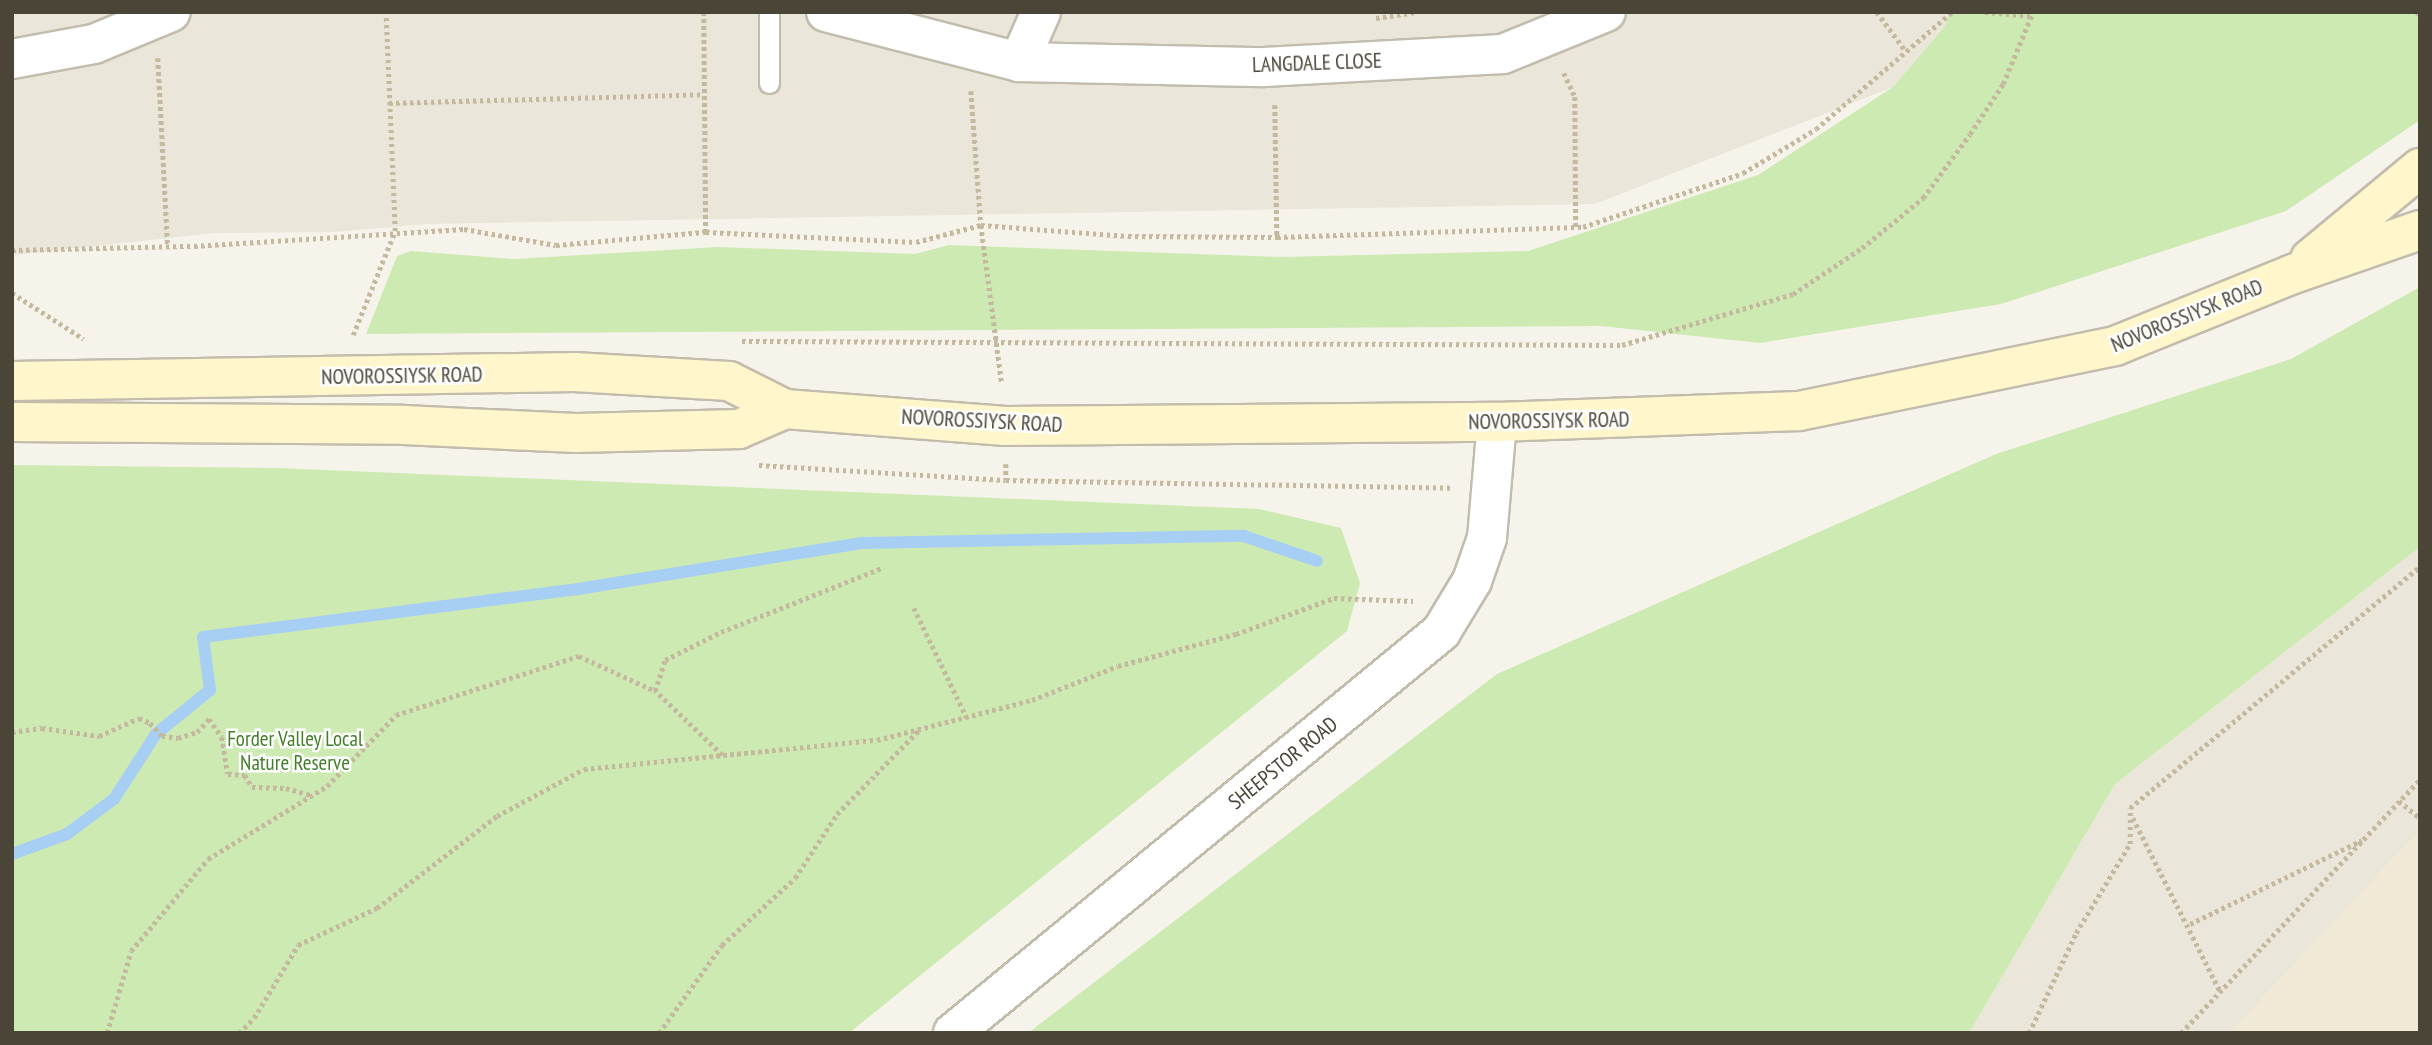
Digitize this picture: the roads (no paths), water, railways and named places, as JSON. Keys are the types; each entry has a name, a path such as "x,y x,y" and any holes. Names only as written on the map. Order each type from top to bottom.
{"main road":[{"name":"NOVOROSSIYSK ROAD","path":"2293,274 2420,168"},
{"name":"NOVOROSSIYSK ROAD","path":"12,381 574,372 729,381 785,409 1005,426 1497,422 1799,411 2115,346 2293,274 2420,230"},
{"name":"NOVOROSSIYSK ROAD","path":"12,422 404,425 576,433 739,429 785,409"}],"street":[{"name":"LANGDALE CLOSE","path":"826,12 968,52 1019,62 1275,66 1503,54 1606,12"},
{"path":"1019,62 1041,12"},
{"path":"12,59 94,44 162,15"},
{"name":"SHEEPSTOR ROAD","path":"953,1033 1441,632 1472,581 1486,538 1497,422"}],"lane":[{"path":"769,12 769,83"}],"waterway":[{"path":"12,854 67,834 114,799 156,734 210,690 203,637 584,588 863,543 1244,536 1317,561"}],"park label":[{"name":"Forder Valley Local Nature Reserve","path":"295,751"}]}
